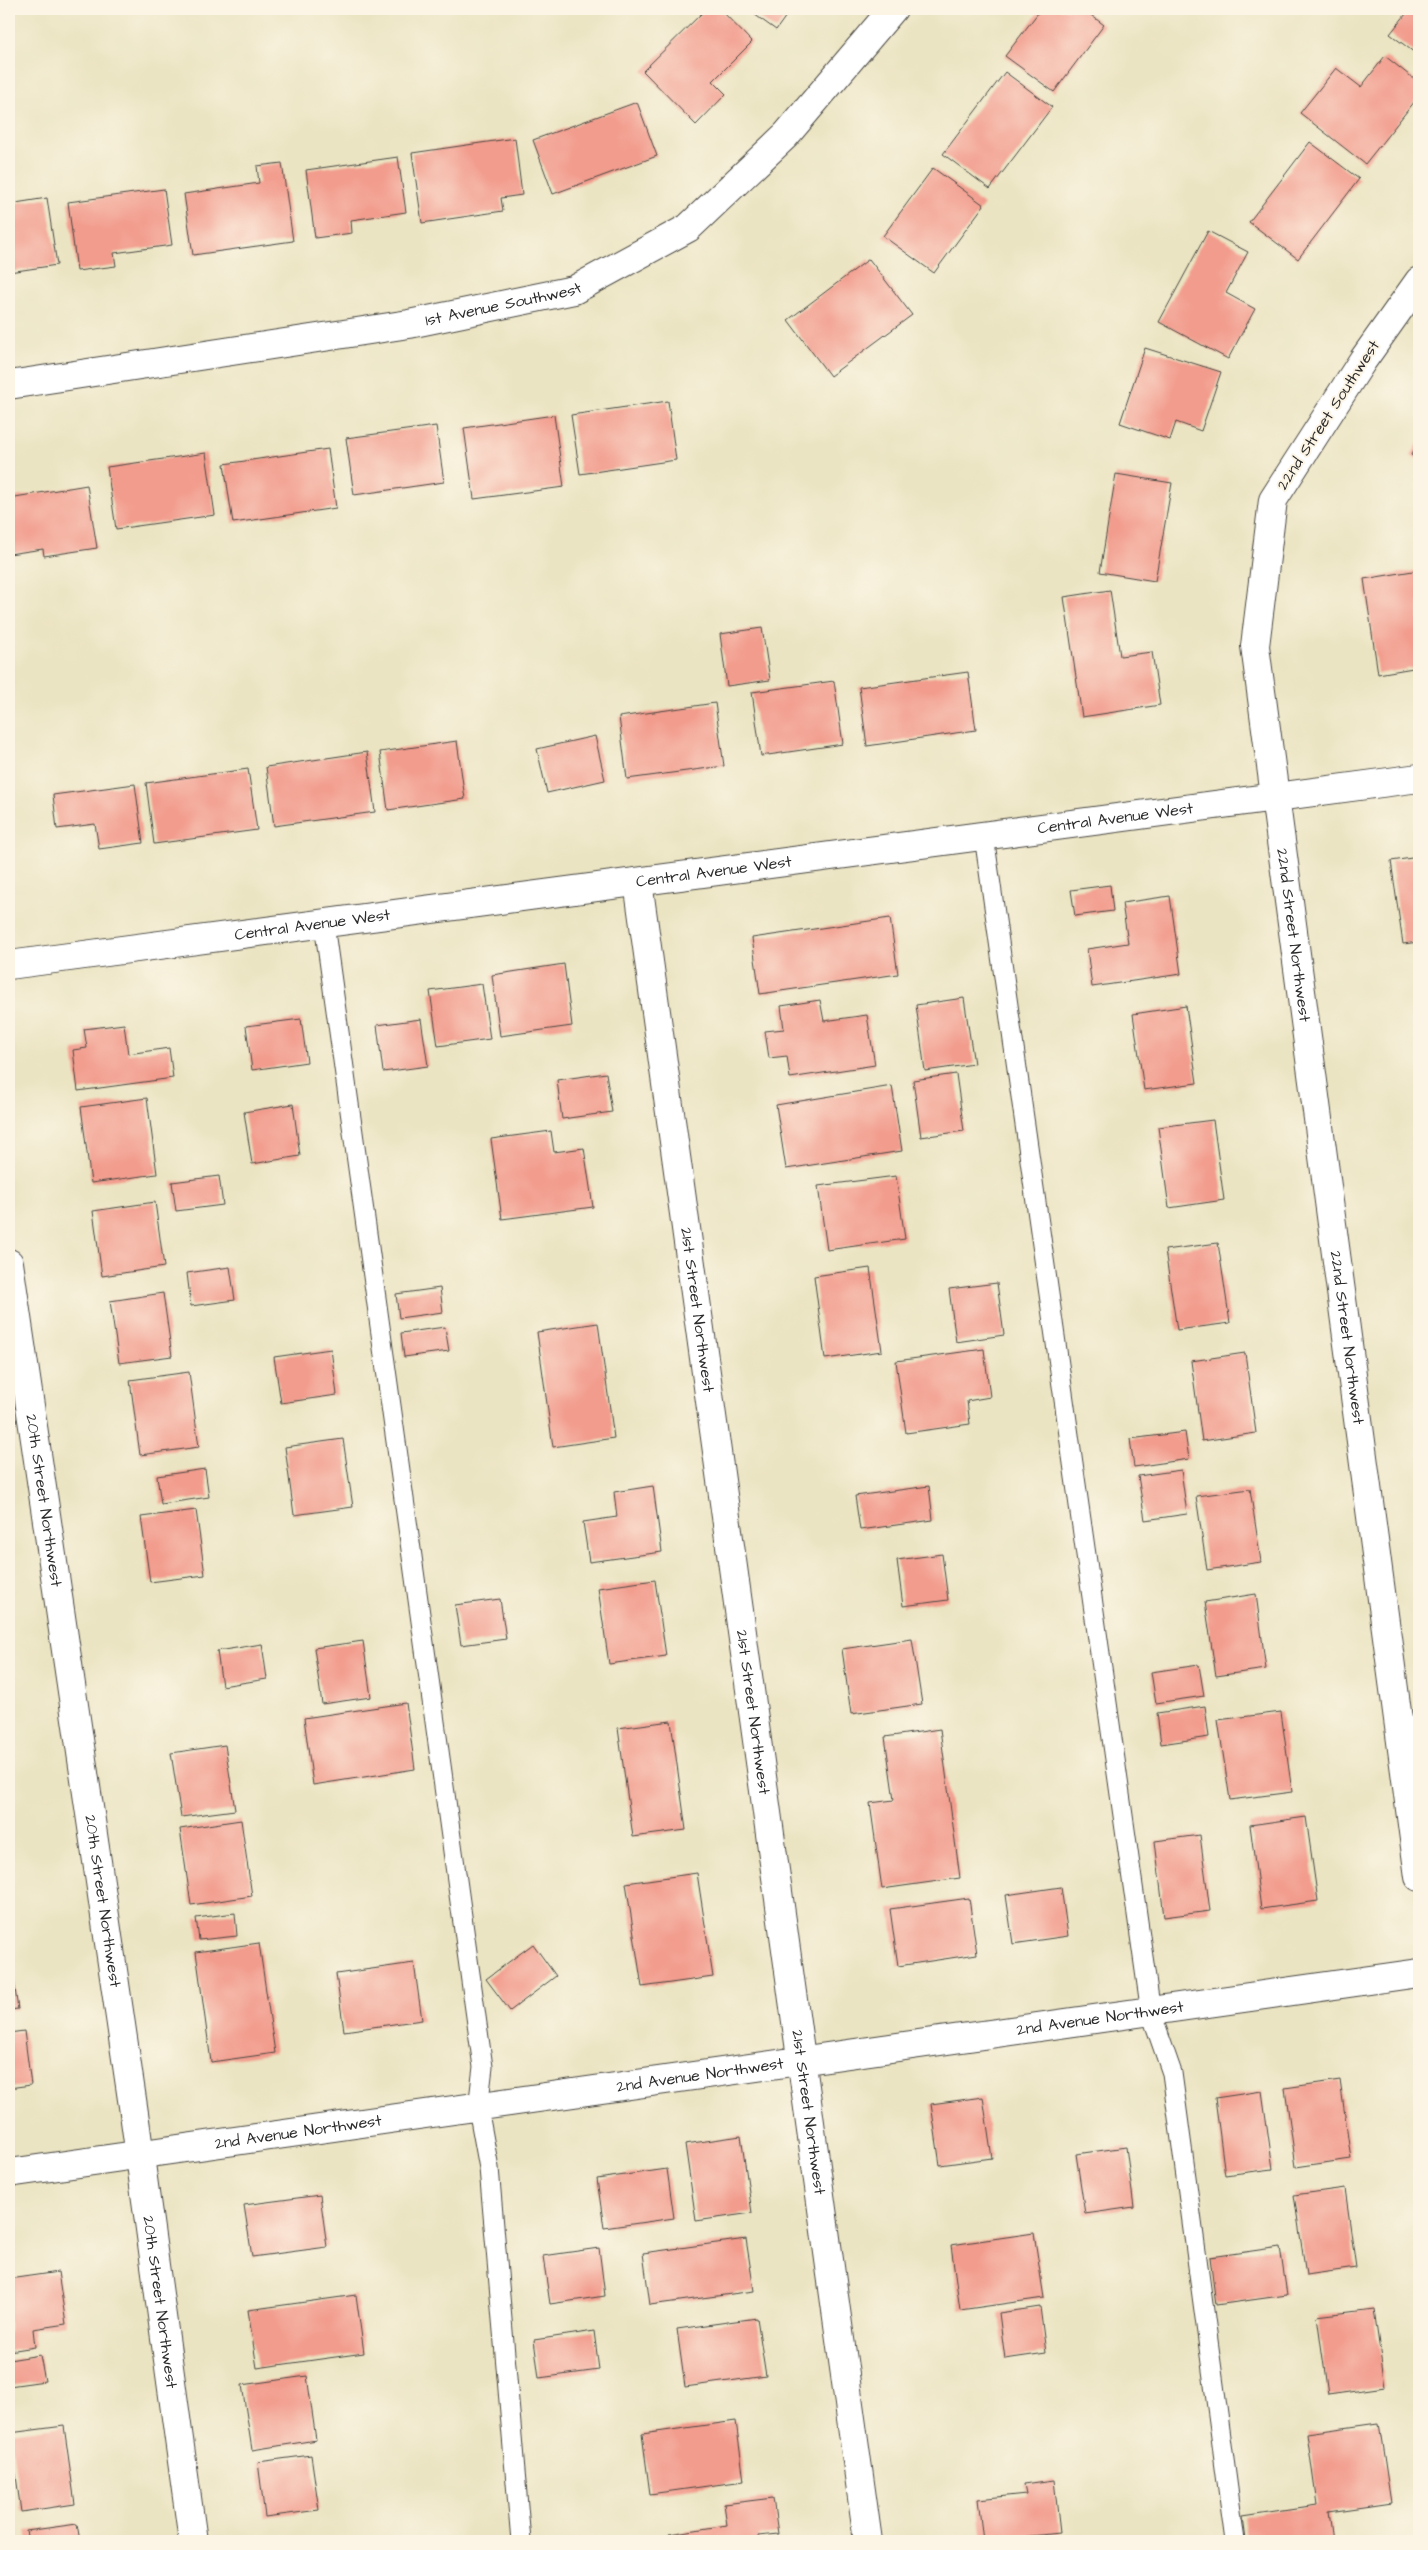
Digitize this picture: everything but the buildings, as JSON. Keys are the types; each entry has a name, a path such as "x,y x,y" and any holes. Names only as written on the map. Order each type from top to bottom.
{"street":[{"name":"1st Avenue Southwest","path":"9,385 409,324 574,290 688,228 786,135 893,9"},
{"name":"22nd Street Southwest","path":"1276,798 1255,646 1273,500 1363,360 1419,281"},
{"name":"Central Avenue West","path":"9,965 1419,778"},
{"name":"22nd Street Northwest","path":"1276,798 1419,1877"},
{"name":"21st Street Northwest","path":"638,882 868,2541"},
{"name":"20th Street Northwest","path":"9,1263 139,2155 193,2541"},
{"name":"2nd Avenue Northwest","path":"9,2173 1151,2013 1419,1973"}],"lane":[{"path":"984,836 1151,2013 1172,2073 1235,2541"},
{"path":"324,924 483,2067 478,2108 489,2168 521,2541"}]}
